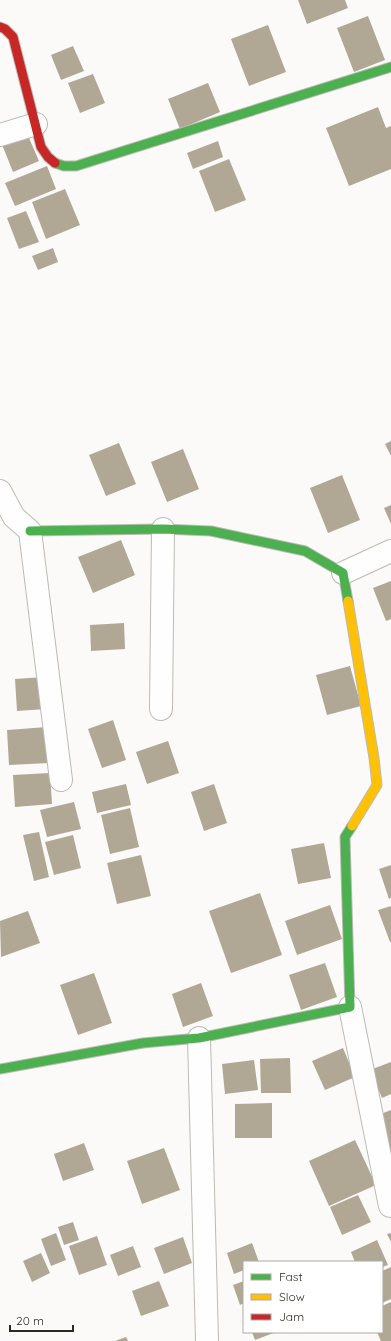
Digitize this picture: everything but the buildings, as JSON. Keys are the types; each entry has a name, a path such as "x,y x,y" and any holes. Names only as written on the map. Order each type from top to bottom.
{"street":[{"path":"0,27 5,29 12,37 41,147 50,161 64,167 76,166 391,67"},
{"path":"0,134 36,124"},
{"path":"0,491 14,517 30,531 61,780"},
{"path":"30,531 163,529 211,531 305,551 343,573"},
{"path":"161,709 163,529"},
{"path":"343,573 391,551"},
{"path":"343,573 374,758 377,785 345,837 350,1007 391,1206"},
{"path":"0,1068 143,1043 199,1038 350,1007"},
{"path":"199,1038 207,1341"}],"traffic: fast":[{"path":"55,163 64,166 76,166 391,67"},
{"path":"30,531 163,529 211,531 305,551 343,573 348,601"},
{"path":"0,1069 143,1043 199,1038 350,1007 345,837 352,826"}],"traffic: slow":[{"path":"348,601 374,758 377,785 352,826"}],"traffic: jam":[{"path":"0,27 5,29 13,37 41,147 48,157 55,163"}]}
